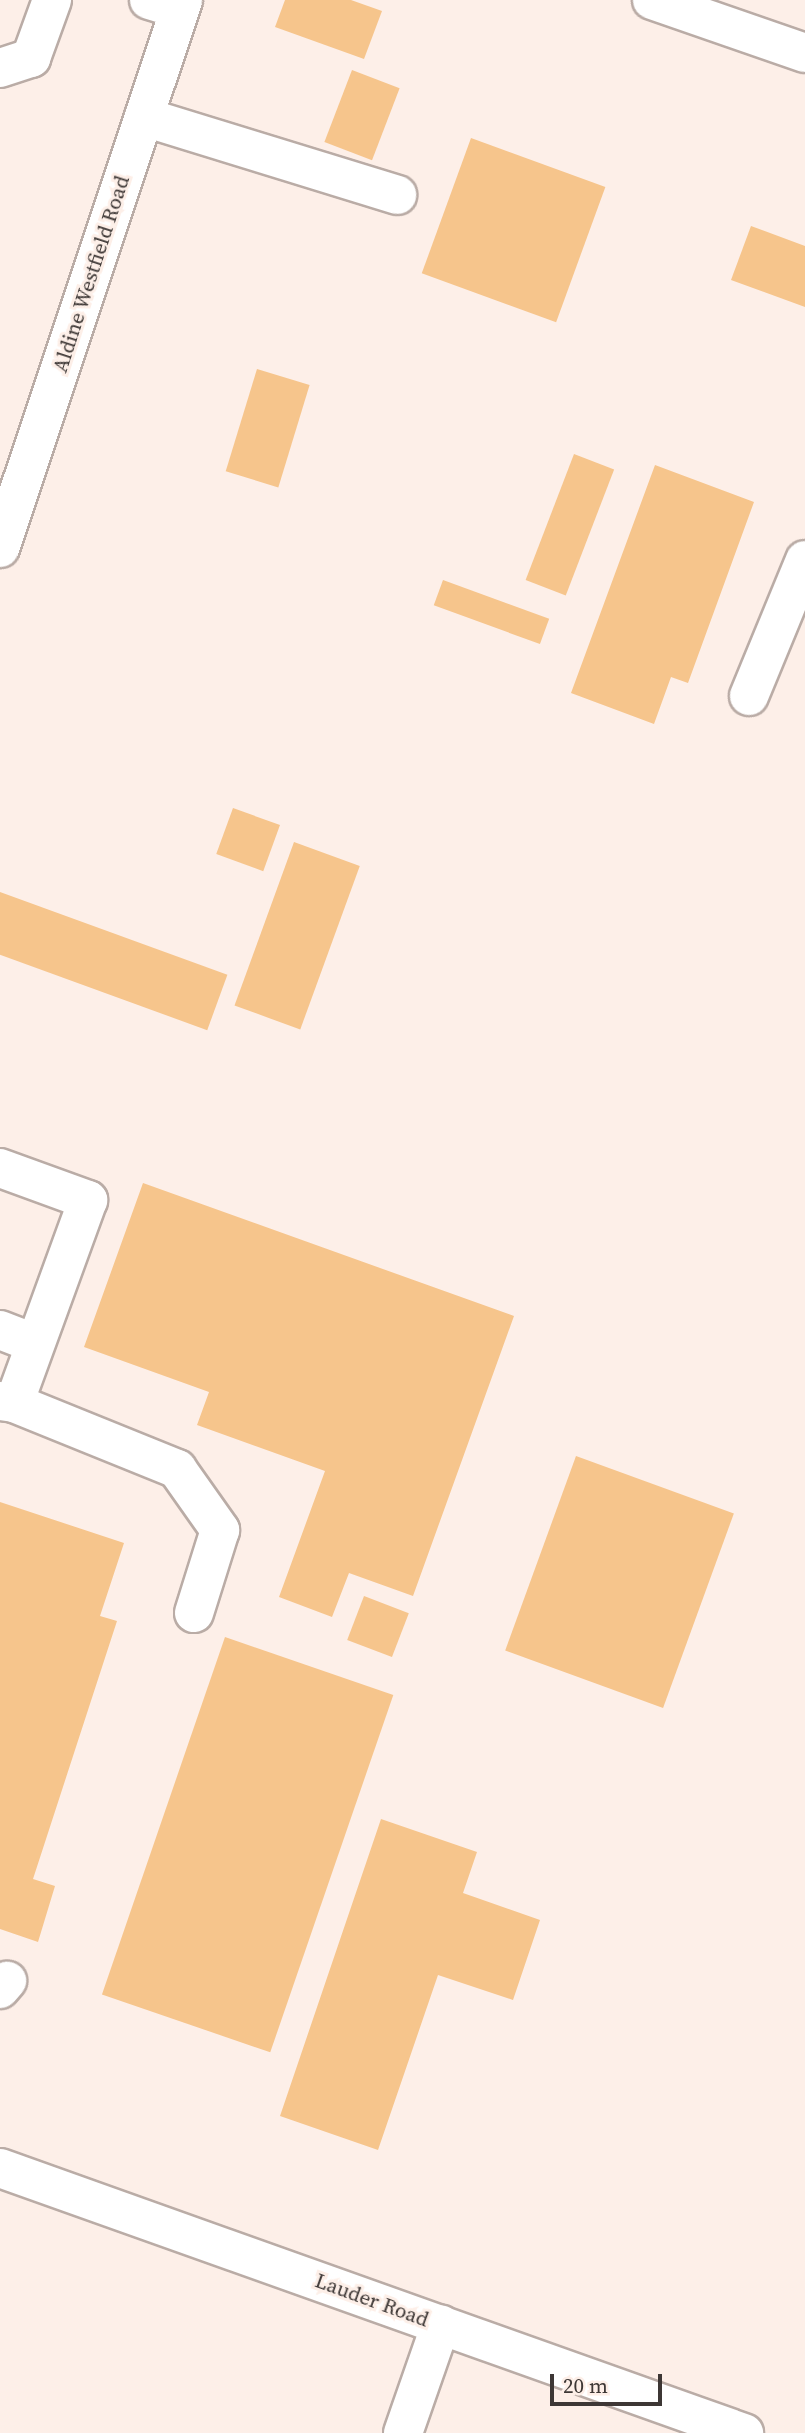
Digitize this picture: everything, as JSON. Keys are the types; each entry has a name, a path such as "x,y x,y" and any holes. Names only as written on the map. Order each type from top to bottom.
{"street":[{"path":"0,68 31,58 52,0"},
{"path":"652,0 805,53"},
{"name":"Aldine Westfield Road","path":"0,548 144,117 170,3"},
{"path":"144,117 397,195"},
{"path":"749,696 805,560"},
{"path":"0,1168 88,1200 17,1337 7,1402 177,1469 220,1530 194,1613"},
{"name":"Lauder Road","path":"0,2168 441,2324 658,2418 744,2433"},
{"path":"403,2433 441,2324"}],"building":[{"path":"285,0 351,0 382,11 364,59 275,27"},
{"path":"352,70 400,88 372,160 324,142"},
{"path":"471,138 605,187 556,322 422,273"},
{"path":"751,226 805,246 805,307 731,280"},
{"path":"257,369 310,385 278,487 226,471"},
{"path":"574,454 614,469 566,595 526,580"},
{"path":"655,465 754,502 688,683 671,677 654,724 571,693"},
{"path":"443,580 549,619 540,644 434,605"},
{"path":"233,808 280,825 263,871 216,854"},
{"path":"294,842 360,866 300,1029 234,1006"},
{"path":"0,892 227,975 207,1030 0,955"},
{"path":"143,1183 514,1316 413,1596 349,1573 332,1617 279,1597 325,1471 197,1425 209,1392 84,1347"},
{"path":"576,1456 734,1513 663,1708 505,1651"},
{"path":"0,1502 124,1543 100,1616 117,1621 33,1879 55,1886 38,1942 0,1929"},
{"path":"364,1596 409,1613 392,1657 347,1640"},
{"path":"225,1637 393,1695 270,2052 102,1994"},
{"path":"381,1819 477,1852 463,1893 540,1920 513,2000 438,1975 378,2150 280,2116"}]}
